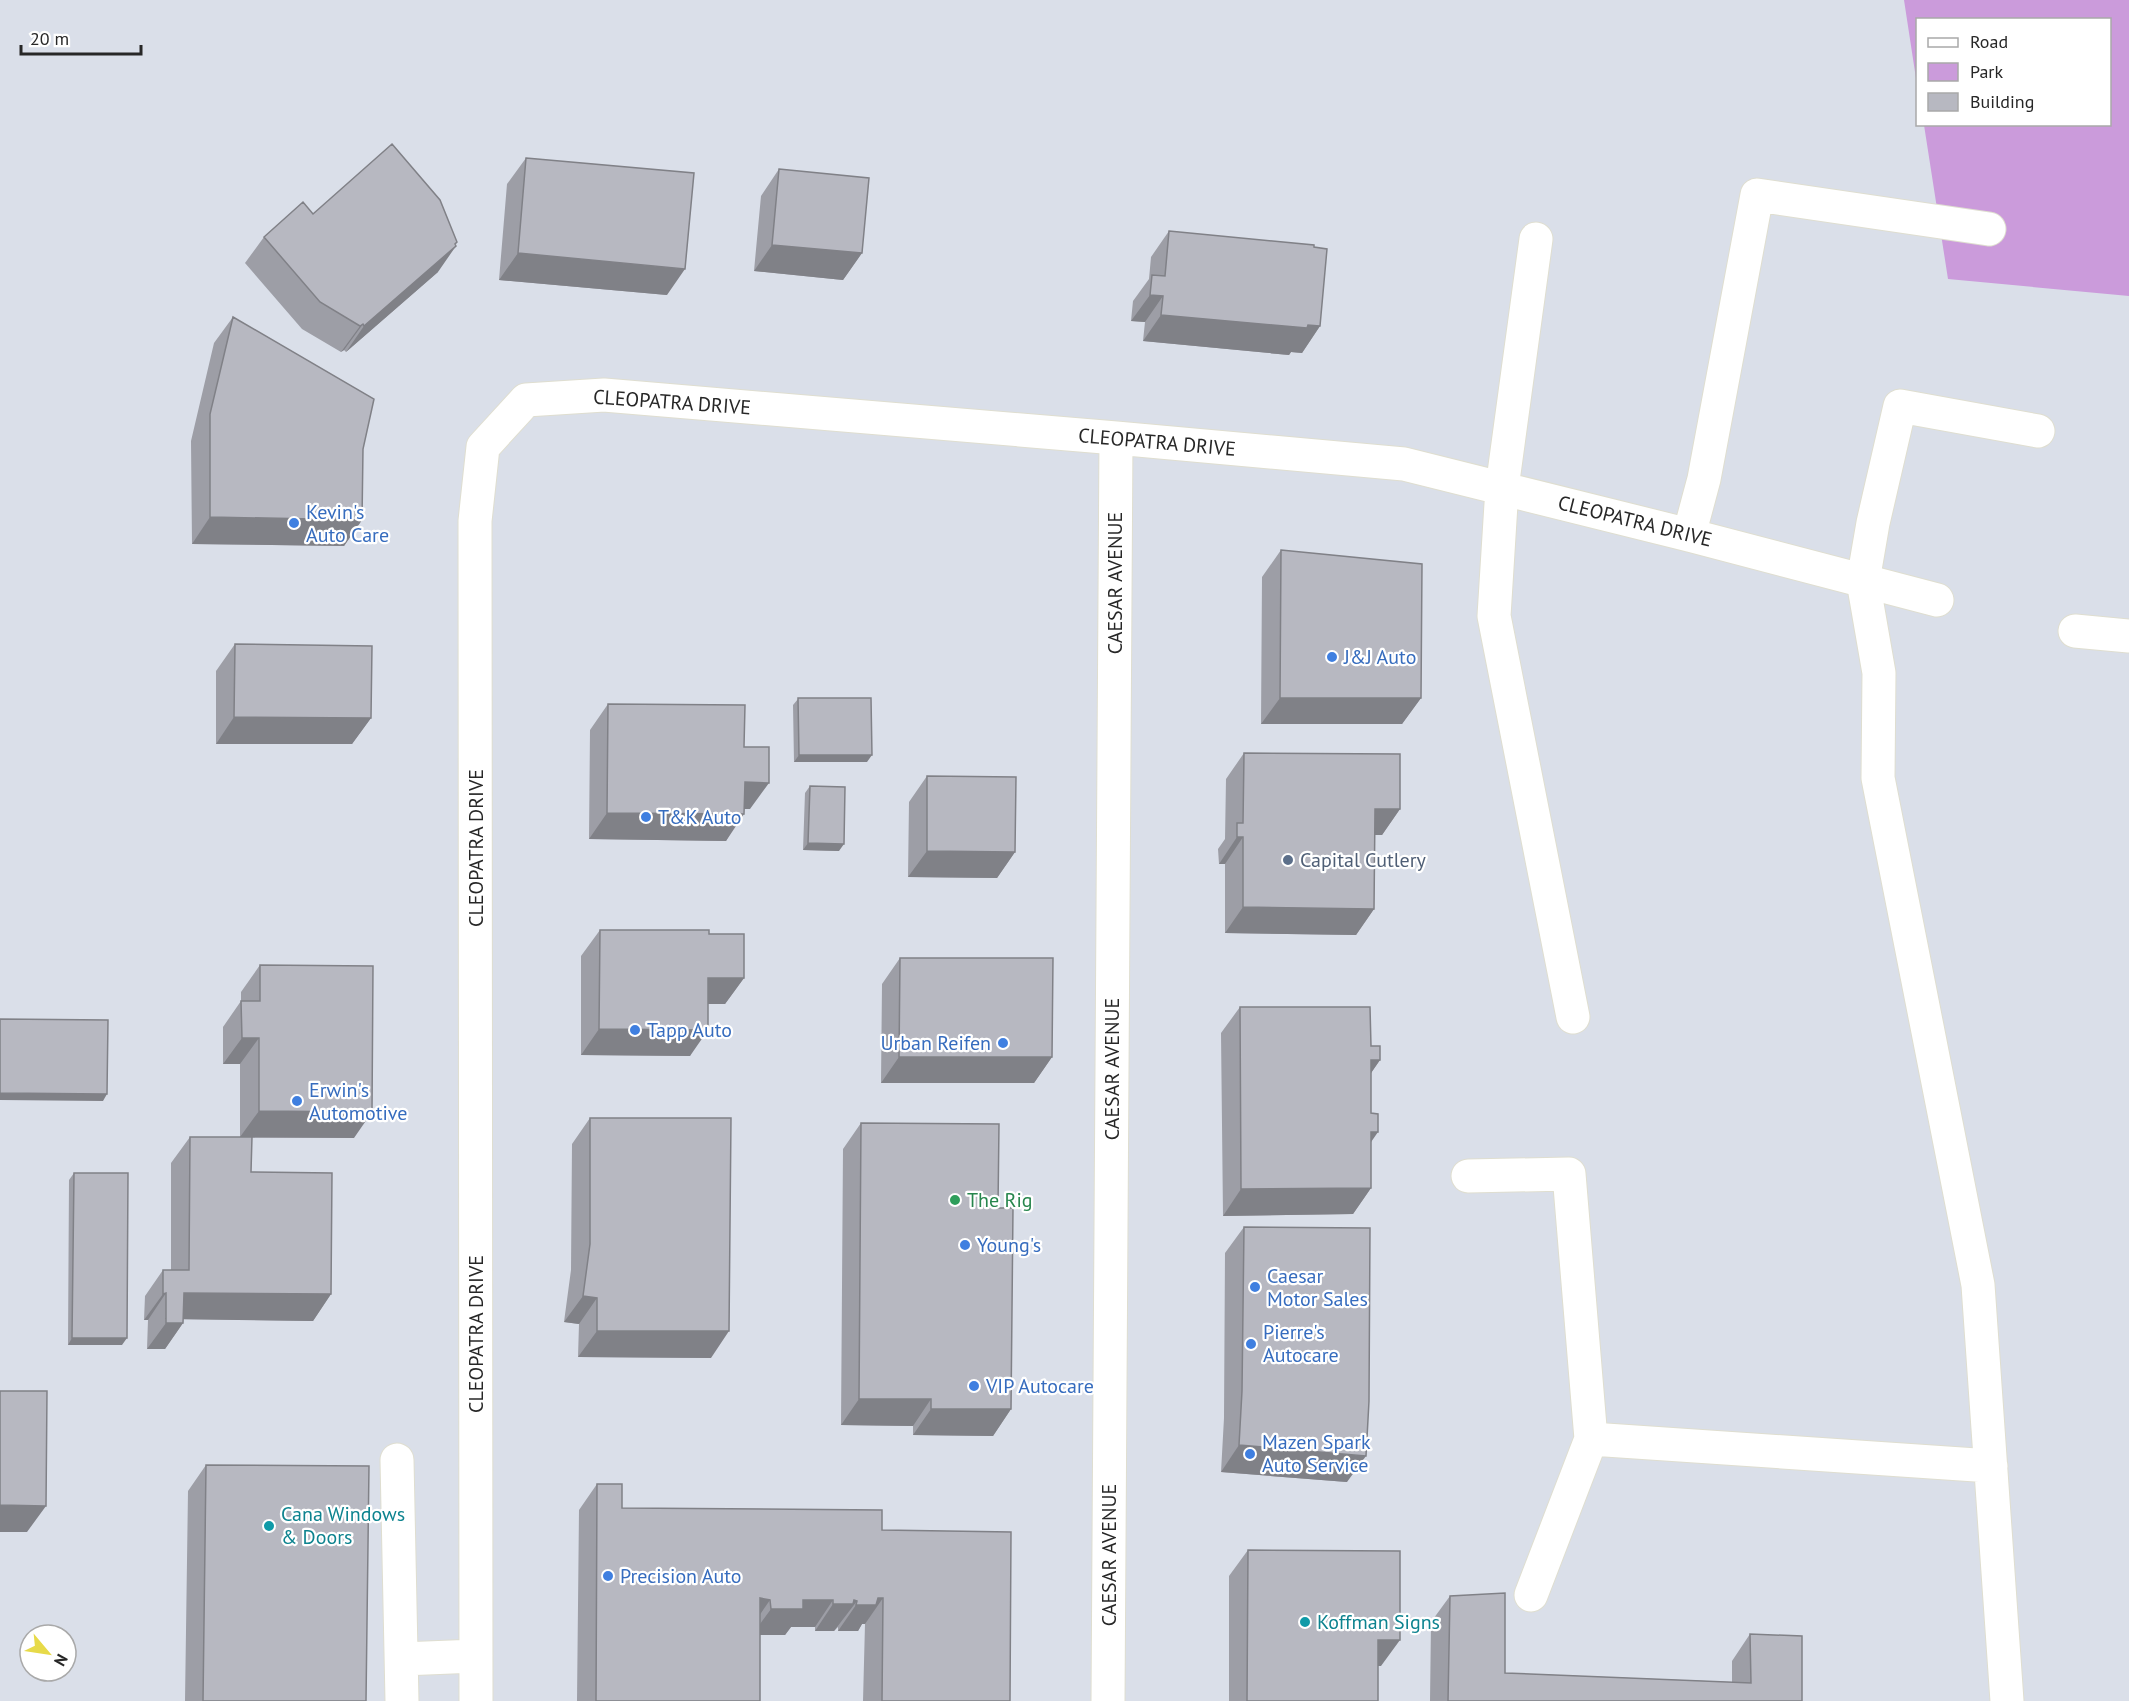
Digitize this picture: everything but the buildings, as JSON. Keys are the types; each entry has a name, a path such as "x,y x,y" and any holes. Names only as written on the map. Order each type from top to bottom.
{"street":[{"path":"1689,535 1706,468 1757,195 1989,229"},
{"path":"1536,239 1502,488 1494,616 1573,1017"},
{"name":"CLEOPATRA DRIVE","path":"476,1701 475,521 483,447 526,400 604,395 1404,464 1937,600"},
{"path":"2007,1701 1978,1285 1878,778 1879,673 1863,581 1873,523 1900,406 2038,430"},
{"name":"CAESAR AVENUE","path":"1107,1701 1116,438"},
{"path":"2075,631 2129,636"},
{"path":"1468,1176 1569,1174 1591,1439 1531,1595"},
{"path":"1591,1439 1991,1466"},
{"path":"397,1460 402,1701"},
{"path":"402,1659 476,1656"}],"green space":[{"path":"1904,0 2129,0 2129,296 1948,279 1924,126 2111,126 2111,18 1916,18 1916,78"}],"place":[{"name":"Kevin's Auto Care","path":"294,523"},
{"name":"J&J Auto","path":"1332,657"},
{"name":"T&K Auto","path":"646,817"},
{"name":"Capital Cutlery","path":"1288,860"},
{"name":"Tapp Auto","path":"635,1030"},
{"name":"Urban Reifen","path":"1003,1043"},
{"name":"Erwin's Automotive","path":"297,1101"},
{"name":"The Rig","path":"955,1200"},
{"name":"Young's","path":"965,1245"},
{"name":"Caesar Motor Sales","path":"1255,1287"},
{"name":"Pierre's Autocare","path":"1251,1344"},
{"name":"VIP Autocare","path":"974,1386"},
{"name":"Mazen Spark Auto Service","path":"1250,1454"},
{"name":"Cana Windows & Doors","path":"269,1526"},
{"name":"Precision Auto","path":"608,1576"},
{"name":"Koffman Signs","path":"1305,1622"}]}
